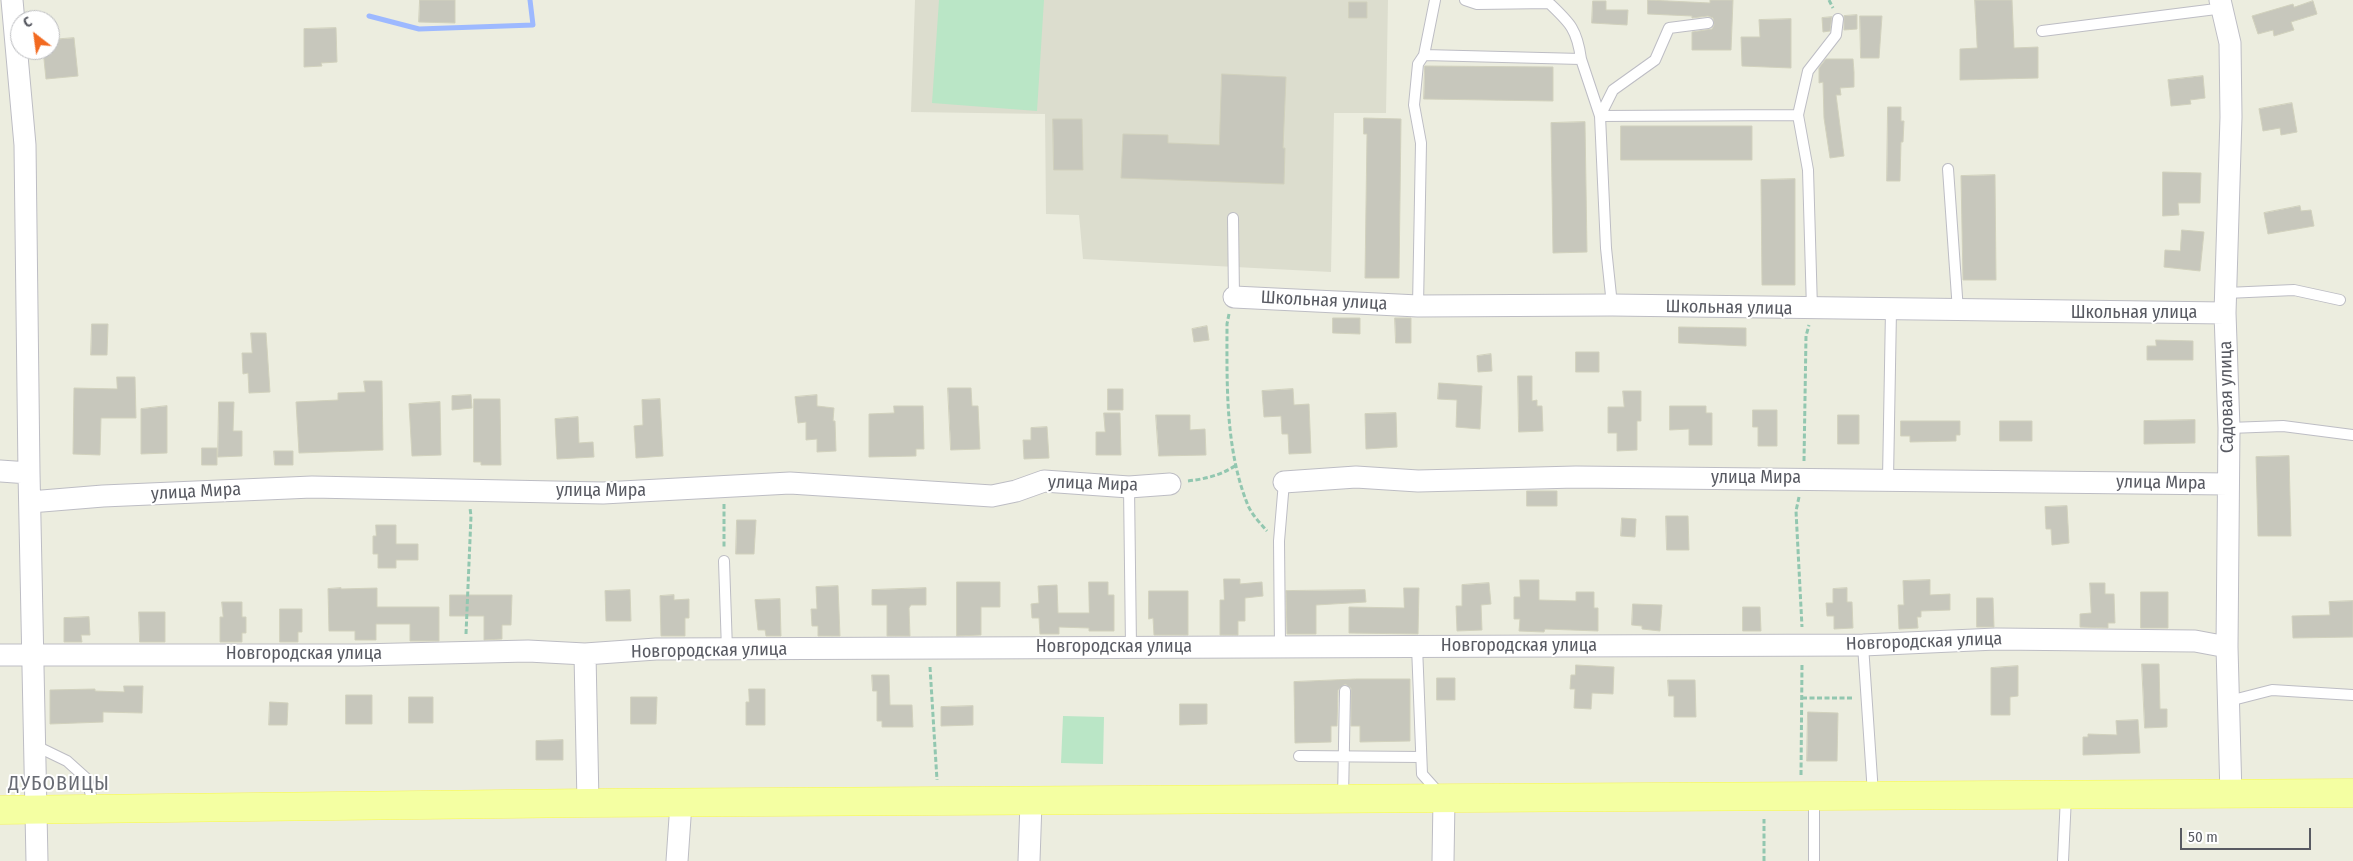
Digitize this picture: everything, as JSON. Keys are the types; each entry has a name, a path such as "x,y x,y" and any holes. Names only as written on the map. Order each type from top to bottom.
{"main road":[{"path":"0,810 588,803 1031,802 1444,798 1807,789 1874,798 2353,794"}],"street":[{"path":"12,0 26,145 29,472 37,861"},
{"name":"Садовая улица","path":"2222,4 2230,43 2231,117 2226,303 2229,428 2227,647 2231,796"},
{"name":"Школьная улица","path":"1232,305 1612,305 1958,311 2226,303"},
{"path":"0,472 29,472"},
{"name":"улица Мира","path":"1284,482 1356,477 1418,481 1576,477 2228,484"},
{"name":"улица Мира","path":"30,502 103,496 312,487 603,493 790,483 992,496 1016,491 1044,481 1128,487 1170,484"},
{"name":"Новгородская улица","path":"0,655 358,655 470,651 528,651 585,654 656,649 1863,645 1996,639 2195,641 2227,647"},
{"path":"585,654 588,803"},
{"path":"1444,798 1444,861"},
{"path":"1029,861 1031,802"},
{"path":"678,861 681,803"}],"lane":[{"path":"1418,306 1421,143 1414,105 1418,64 1424,55 1435,0"},
{"path":"1465,0 1478,4 1549,3 1572,24 1579,39 1581,59 1600,116 1606,248 1612,305"},
{"path":"2042,31 2222,4"},
{"path":"1812,309 1808,170 1798,115 1808,71 1836,35 1838,19"},
{"path":"1600,116 1613,90 1655,60 1669,28 1708,23"},
{"path":"1424,55 1581,59"},
{"path":"1600,116 1798,115"},
{"path":"1948,169 1958,311"},
{"path":"1232,305 1233,218"},
{"path":"2226,303 2294,290 2340,300"},
{"path":"1888,479 1890,310"},
{"path":"2229,428 2284,426 2353,435"},
{"path":"1280,647 1279,541 1284,482"},
{"path":"1128,487 1131,647"},
{"path":"724,561 727,650"},
{"path":"1863,645 1874,798"},
{"path":"1417,646 1422,774 1444,798"},
{"path":"2229,701 2272,690 2353,695"},
{"path":"1343,799 1345,691"},
{"path":"36,746 67,762 87,779 95,809"},
{"path":"1299,756 1421,757"},
{"path":"1807,789 1814,861"},
{"path":"2063,861 2066,796"}],"path":[{"path":"1232,305 1227,324 1227,408 1236,465 1247,505 1269,532"},
{"path":"1807,789 1802,698 1803,645 1796,511 1803,479 1806,336 1812,309"},
{"path":"1170,484 1203,479 1228,471 1236,465"},
{"path":"724,487 724,561"},
{"path":"467,489 471,516 465,639 470,651"},
{"path":"929,648 937,786"},
{"path":"1802,698 1866,698"},
{"path":"1764,818 1764,861"}],"shaded area":[{"path":"915,0 1388,0 1386,113 1334,113 1331,272 1083,259 1079,215 1046,214 1045,114 911,112"}],"green space":[{"path":"939,0 1044,0 1037,111 932,103"},
{"path":"1063,716 1104,717 1103,764 1061,763"}],"building":[{"path":"420,0 455,0 455,23 419,22"},
{"path":"1648,0 1710,3 1710,0 1733,0 1731,50 1692,50 1692,32 1712,29 1714,25 1713,18 1708,16 1692,18 1692,16 1648,14"},
{"path":"1975,0 2012,0 2014,48 2038,47 2038,78 1960,80 1960,49 1977,48"},
{"path":"1593,1 1606,1 1606,10 1628,10 1627,25 1592,23"},
{"path":"2313,1 2317,14 2291,22 2294,30 2274,36 2273,30 2258,34 2252,16 2293,4 2294,7"},
{"path":"1349,2 1367,2 1367,18 1349,18"},
{"path":"1857,15 1857,29 1844,30 1844,16"},
{"path":"1860,16 1882,16 1879,58 1861,58"},
{"path":"1832,17 1830,31 1823,32 1822,18"},
{"path":"1791,19 1791,68 1742,66 1741,37 1760,37 1759,20"},
{"path":"336,28 337,62 321,63 322,66 304,67 304,29"},
{"path":"74,38 78,76 46,79 44,60 60,60 60,39"},
{"path":"1826,59 1853,59 1854,72 1854,87 1840,88 1841,95 1836,95 1844,156 1830,158 1824,118 1823,82 1819,83 1819,68"},
{"path":"1425,66 1553,67 1553,101 1424,99"},
{"path":"1222,74 1286,77 1283,148 1285,148 1284,184 1121,178 1123,134 1168,135 1168,143 1219,145"},
{"path":"2203,76 2205,98 2190,100 2191,104 2171,106 2168,80"},
{"path":"2292,103 2297,132 2281,135 2280,128 2263,131 2259,109"},
{"path":"1888,107 1901,107 1901,121 1904,121 1903,142 1901,142 1900,181 1887,181"},
{"path":"1364,118 1401,119 1399,278 1365,278 1367,134 1364,134"},
{"path":"1053,119 1082,119 1083,170 1054,170"},
{"path":"1585,122 1587,252 1553,253 1551,123"},
{"path":"1621,126 1752,126 1752,160 1621,160"},
{"path":"2163,172 2201,173 2200,203 2178,203 2179,215 2163,216"},
{"path":"1995,175 1996,280 1963,280 1961,176"},
{"path":"1795,179 1795,285 1762,285 1761,180"},
{"path":"2300,206 2301,211 2311,210 2314,226 2268,234 2264,213"},
{"path":"2182,230 2204,232 2200,271 2164,267 2165,250 2180,251"},
{"path":"1333,318 1360,318 1360,334 1333,333"},
{"path":"1395,318 1411,318 1411,343 1396,343"},
{"path":"92,324 108,324 107,355 91,355"},
{"path":"1207,326 1209,340 1194,342 1192,329"},
{"path":"1679,327 1746,328 1746,346 1679,343"},
{"path":"251,333 266,333 270,392 249,393 248,373 243,374 242,353 252,353"},
{"path":"2156,340 2193,341 2193,360 2147,360 2147,346 2156,346"},
{"path":"1576,352 1599,352 1599,372 1576,372"},
{"path":"1491,354 1492,371 1478,372 1477,356"},
{"path":"1518,376 1532,376 1532,401 1537,400 1537,406 1542,406 1543,431 1519,432"},
{"path":"117,377 135,377 136,418 101,418 100,455 73,454 74,388 117,389"},
{"path":"364,381 382,381 383,450 299,453 296,402 338,400 338,393 365,392"},
{"path":"1439,383 1482,386 1480,429 1456,427 1457,400 1438,399"},
{"path":"948,388 971,388 972,406 978,406 980,449 951,450"},
{"path":"1108,389 1123,389 1123,410 1108,410"},
{"path":"1293,389 1294,405 1309,404 1311,453 1289,454 1288,434 1282,434 1281,416 1264,417 1262,391"},
{"path":"1623,391 1641,391 1641,421 1637,421 1637,450 1617,451 1617,433 1608,433 1608,407 1624,407"},
{"path":"471,395 472,408 452,410 452,396"},
{"path":"817,395 817,406 834,408 833,421 835,421 836,451 817,452 817,439 806,440 806,422 798,423 795,397"},
{"path":"474,399 500,399 501,465 481,465 481,462 474,462"},
{"path":"660,399 663,456 636,458 634,426 643,425 642,400"},
{"path":"219,402 234,402 233,431 242,431 242,456 218,457"},
{"path":"440,402 441,455 412,456 409,404"},
{"path":"167,406 167,453 141,454 141,409"},
{"path":"894,406 923,406 924,449 916,449 916,456 869,457 869,414 894,413"},
{"path":"1670,406 1706,406 1706,413 1712,413 1712,445 1689,445 1689,429 1670,430"},
{"path":"1753,410 1777,410 1777,446 1758,446 1758,427 1753,427"},
{"path":"1104,413 1120,413 1121,455 1096,455 1096,432 1105,432"},
{"path":"1396,413 1397,447 1366,449 1365,414"},
{"path":"1156,415 1190,415 1190,430 1205,429 1206,455 1159,456"},
{"path":"1838,415 1859,415 1859,444 1838,444"},
{"path":"578,417 579,443 593,442 594,457 557,459 555,419"},
{"path":"2195,420 2195,443 2144,444 2144,421"},
{"path":"1901,421 1960,421 1960,435 1956,435 1956,441 1910,442 1910,436 1901,436"},
{"path":"2000,421 2032,421 2032,441 2000,441"},
{"path":"1047,427 1049,458 1024,459 1023,440 1031,440 1031,428"},
{"path":"202,448 217,448 217,465 202,465"},
{"path":"274,451 293,451 293,465 275,465"},
{"path":"2289,456 2291,536 2258,536 2256,457"},
{"path":"1527,491 1557,491 1557,506 1527,506"},
{"path":"2067,506 2069,543 2052,545 2051,529 2046,529 2045,507"},
{"path":"1666,516 1688,516 1689,550 1667,550"},
{"path":"1622,518 1636,519 1635,537 1621,536"},
{"path":"737,520 756,520 754,554 736,554"},
{"path":"376,525 396,525 396,544 418,544 418,560 396,560 396,568 378,568 378,554 373,554 373,536 376,536"},
{"path":"1224,579 1240,579 1240,584 1262,582 1263,596 1245,598 1245,621 1238,621 1238,635 1220,635 1220,600 1224,600"},
{"path":"1520,580 1539,580 1539,600 1576,601 1576,592 1594,592 1594,608 1598,608 1598,631 1545,629 1544,632 1519,631 1520,619 1514,619 1514,597 1520,597"},
{"path":"1930,580 1930,595 1950,594 1950,610 1921,611 1921,617 1917,617 1918,628 1899,629 1898,605 1904,605 1903,581"},
{"path":"957,582 1000,582 1000,607 981,607 981,635 957,636"},
{"path":"1089,582 1108,582 1108,595 1114,595 1114,631 1089,631 1089,628 1059,627 1059,634 1040,634 1039,618 1032,618 1031,604 1039,603 1038,586 1057,585 1058,613 1089,613"},
{"path":"1489,583 1491,604 1481,605 1482,630 1457,631 1456,606 1462,606 1462,585"},
{"path":"2090,583 2105,583 2105,594 2114,594 2115,623 2108,623 2108,628 2080,627 2080,614 2091,613"},
{"path":"838,586 840,636 818,636 818,626 812,626 811,609 817,609 816,587"},
{"path":"377,588 377,607 439,607 439,641 410,641 410,624 376,624 376,640 355,640 355,631 329,631 328,589"},
{"path":"926,588 926,605 911,605 909,608 910,636 887,636 887,605 872,605 872,590"},
{"path":"1404,588 1419,588 1418,634 1349,633 1349,607 1404,608"},
{"path":"1847,588 1847,602 1852,602 1853,628 1834,629 1834,616 1827,616 1826,603 1833,603 1833,589"},
{"path":"630,590 631,621 606,621 605,591"},
{"path":"1365,590 1366,602 1316,605 1316,634 1287,634 1286,591"},
{"path":"1149,591 1188,591 1188,635 1154,635 1153,618 1149,619"},
{"path":"2141,592 2168,592 2168,628 2141,628"},
{"path":"450,595 512,595 511,625 502,625 502,639 484,640 484,616 450,616"},
{"path":"674,595 674,600 689,599 689,618 685,618 685,636 661,636 660,596"},
{"path":"1977,598 1993,598 1994,627 1977,627"},
{"path":"780,599 781,636 766,636 765,630 758,630 755,600"},
{"path":"2353,601 2353,637 2293,638 2292,616 2330,615 2329,602"},
{"path":"222,602 242,602 242,617 246,617 246,633 242,633 242,642 220,642 220,617 223,617"},
{"path":"1633,604 1662,605 1660,631 1642,629 1642,626 1632,625"},
{"path":"1743,607 1760,607 1761,631 1743,631"},
{"path":"280,609 302,609 302,632 298,632 298,642 280,642"},
{"path":"139,612 165,612 165,642 140,642"},
{"path":"89,617 90,635 81,635 82,642 64,642 64,618"},
{"path":"2142,664 2159,664 2160,709 2167,709 2167,727 2145,728"},
{"path":"1576,665 1614,667 1613,694 1592,693 1591,709 1574,708 1575,689 1570,689 1571,675 1575,675"},
{"path":"2018,666 2018,696 2010,697 2010,715 1991,715 1991,668"},
{"path":"872,675 889,675 890,705 912,705 913,727 882,727 882,721 877,721 877,691 873,691"},
{"path":"1437,678 1455,678 1455,700 1437,700"},
{"path":"1410,679 1410,741 1360,742 1360,726 1351,726 1351,688 1345,684 1338,690 1337,726 1331,726 1331,742 1295,743 1294,682"},
{"path":"1668,680 1695,680 1696,717 1674,717 1674,696 1669,696"},
{"path":"124,686 143,686 142,713 103,712 103,722 50,724 50,690 95,689 95,691 124,692"},
{"path":"749,689 765,689 765,725 746,725 746,702 749,702"},
{"path":"346,695 372,695 372,724 346,724"},
{"path":"409,697 433,697 433,723 409,723"},
{"path":"631,697 657,697 656,724 631,724"},
{"path":"270,702 288,703 287,725 269,725"},
{"path":"1180,704 1207,704 1207,724 1180,725"},
{"path":"973,706 973,725 941,726 941,707"},
{"path":"1808,712 1838,713 1837,761 1807,761"},
{"path":"2138,720 2140,753 2083,755 2083,737 2088,737 2088,734 2117,735 2116,721"},
{"path":"563,740 563,760 536,760 536,741"}],"waterway":[{"path":"369,16 419,29 533,25 530,0"}],"district":[{"name":"ДУБОВИЦЫ","path":"59,784"}]}
